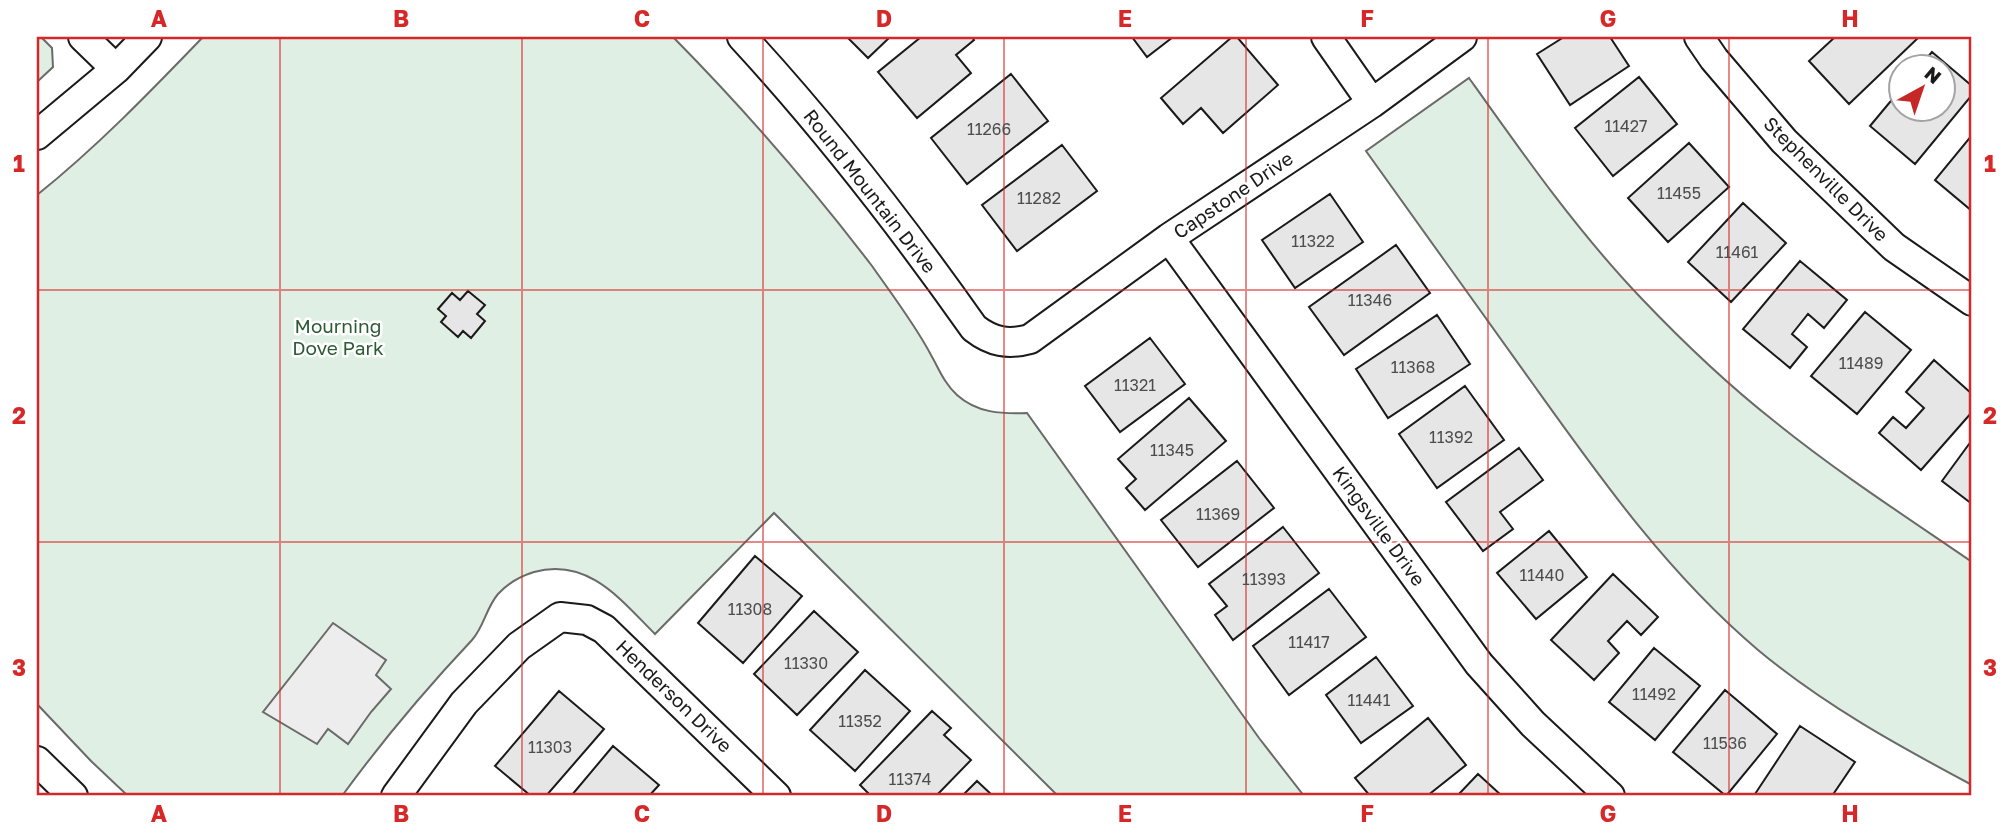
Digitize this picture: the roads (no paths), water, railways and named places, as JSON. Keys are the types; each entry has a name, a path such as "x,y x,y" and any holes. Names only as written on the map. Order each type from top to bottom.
{"street":[{"path":"83,37 116,69"},
{"path":"37,135 116,69 147,37"},
{"name":"Round Mountain Drive","path":"742,37 790,88 843,153 974,328 1000,342"},
{"path":"1326,37 1372,103"},
{"name":"Capstone Drive","path":"1000,342 1013,343 1030,339 1169,238 1372,103 1462,37"},
{"name":"Stephenville Drive","path":"1699,37 1714,59 1784,141 1894,247 1972,301"},
{"name":"Kingsville Drive","path":"1169,238 1479,664 1533,724 1610,796"},
{"name":"Henderson Drive","path":"396,796 469,698 519,646 560,617 587,620 604,629 776,796"},
{"path":"37,761 72,796"}],"park label":[{"name":"Mourning Dove Park","path":"338,337"}]}
